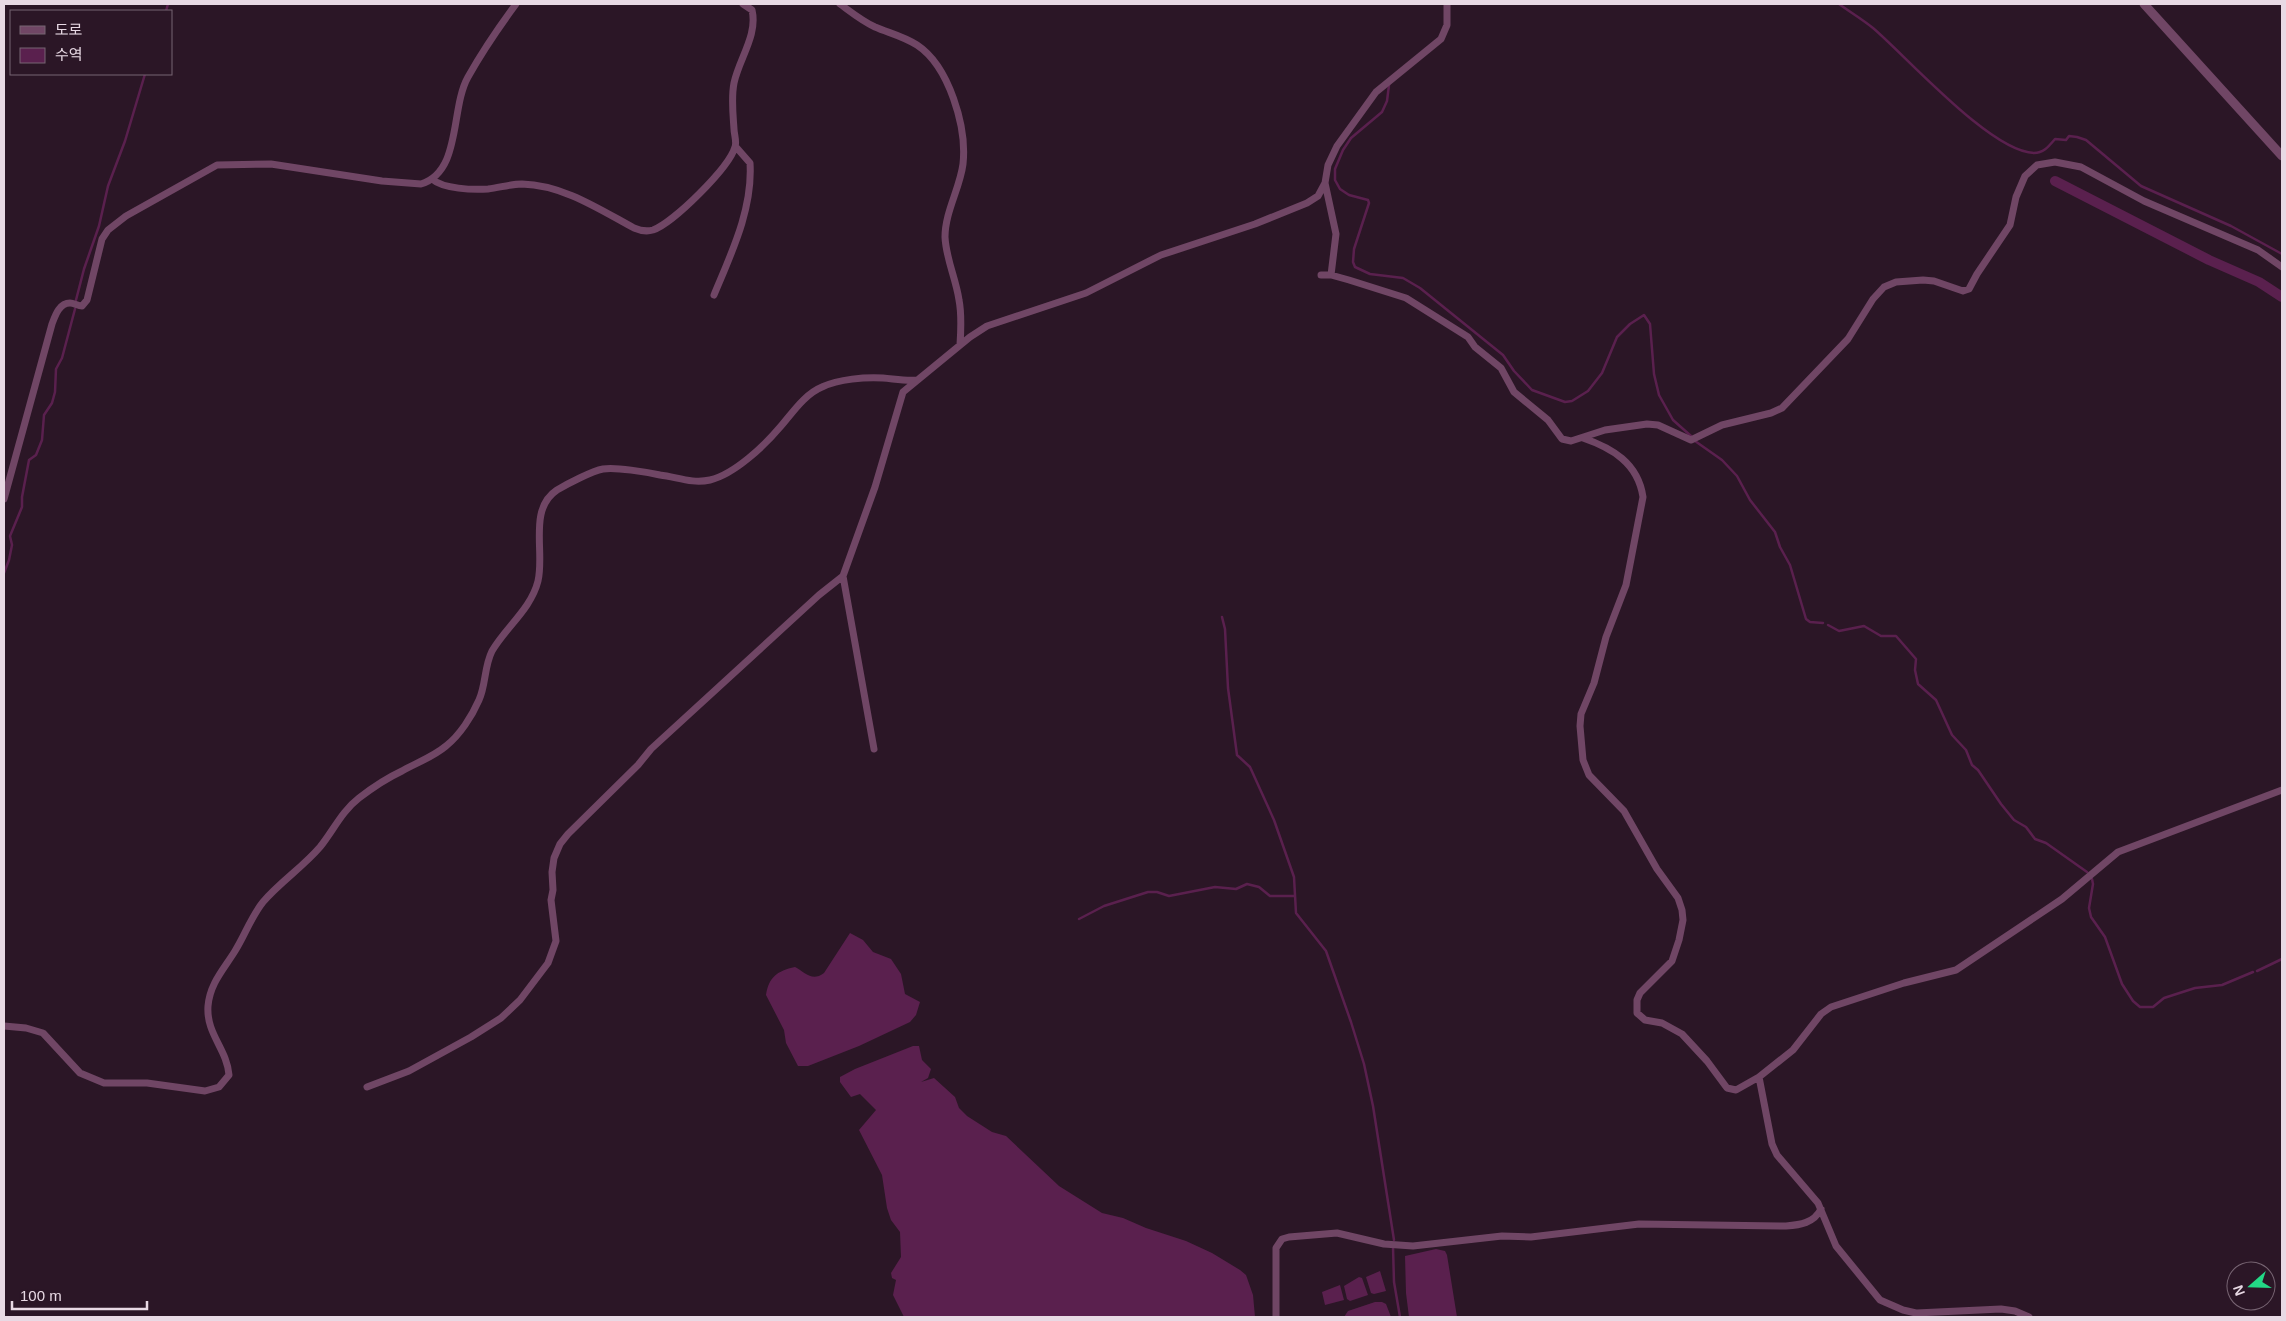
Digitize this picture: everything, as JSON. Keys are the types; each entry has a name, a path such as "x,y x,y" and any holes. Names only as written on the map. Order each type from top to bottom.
{"street":[{"path":"4,499 56,313 64,305 70,303 82,306 87,300 102,240 108,230 126,216 217,165 271,164 382,181 421,184 432,179 444,166 451,152 458,102 468,77 516,4"},
{"path":"714,295 735,243 749,195 750,163 736,147 732,107 734,84 749,41 754,18 752,10 743,4"},
{"path":"840,4 874,26 901,36 918,45 932,57 948,84 956,109 963,148 960,177 945,235 946,251 959,299 961,316 960,345"},
{"path":"874,749 843,576 875,487 901,398 907,387 979,330 997,322 1086,293 1161,255 1255,224 1308,203 1318,196 1325,183 1328,165 1337,146 1376,92 1441,39 1447,25 1447,4"},
{"path":"2144,4 2282,156"},
{"path":"432,179 436,182 464,188 489,189 521,184 557,190 634,228 649,231 662,224 702,192 736,147"},
{"path":"1321,275 1331,275 1406,298 1436,315 1468,337 1475,347 1494,361 1501,368 1514,392 1548,420 1562,440 1583,438 1606,430 1647,424 1658,424 1691,440 1722,425 1777,411 1809,382 1848,339 1873,299 1884,287 1896,282 1923,280 1934,281 1962,291 1969,290 1977,274 2010,225 2016,197 2025,176 2037,165 2055,162 2081,167 2144,201 2258,250 2282,267"},
{"path":"1325,183 1336,234 1331,275"},
{"path":"4,1026 26,1028 43,1033 80,1073 104,1083 147,1083 205,1091 219,1087 228,1075 228,1066 211,1032 207,1010 212,988 218,974 235,951 255,912 273,891 316,851 356,800 399,772 447,746 470,717 480,698 491,653 529,603 534,592 540,566 540,523 544,503 549,497 556,490 602,469 660,475 689,481 714,479 727,473 747,458 775,433 806,398 820,388 841,382 871,378 917,380"},
{"path":"1583,438 1612,451 1628,464 1641,486 1643,497 1626,585 1606,638 1594,683 1581,714 1580,726 1583,760 1589,775 1624,811 1657,869 1678,898 1683,920 1672,961 1640,994 1636,1007 1637,1012 1644,1020 1662,1023 1682,1034 1707,1061 1727,1088 1736,1090 1759,1077 1793,1050 1821,1014 1830,1007 1904,982 1956,970 2062,899 2118,852 2282,790"},
{"path":"367,1087 409,1071 485,1030 520,1000 553,953 556,942 551,905 552,872 554,858 568,834 638,765 651,749 819,595 843,576"},
{"path":"1759,1077 1772,1144 1777,1156 1821,1209 1836,1246 1880,1300 1903,1310 1916,1312 2001,1309 2015,1311 2028,1317"},
{"path":"1276,1317 1276,1248 1282,1239 1289,1237 1337,1233 1384,1244 1413,1246 1502,1236 1531,1237 1639,1224 1786,1226 1807,1222 1814,1218 1821,1209"}],"water":[{"path":"850,933 863,940 873,952 891,959 901,974 905,994 920,1002 916,1015 910,1022 859,1046 808,1066 798,1066 786,1043 784,1030 766,995 767,989 775,976 795,967 812,977 820,976 824,973"},
{"path":"913,1046 919,1046 922,1060 931,1069 928,1078 921,1082 934,1078 955,1097 959,1108 967,1116 992,1132 1006,1136 1059,1186 1102,1213 1123,1218 1146,1228 1186,1241 1212,1253 1240,1270 1246,1275 1253,1295 1255,1317 904,1317 893,1295 896,1280 892,1278 891,1273 901,1257 900,1232 891,1220 887,1208 882,1175 859,1130 876,1110 860,1094 851,1097 840,1082 840,1077 855,1069"},
{"path":"1436,1249 1445,1251 1447,1255 1457,1317 1409,1317 1405,1256"},
{"path":"1380,1271 1386,1291 1371,1293 1366,1277"},
{"path":"1359,1277 1362,1278 1368,1295 1350,1301 1347,1299 1344,1286"},
{"path":"1340,1285 1344,1300 1325,1305 1322,1292"},
{"path":"1375,1302 1386,1304 1391,1317 1344,1317 1348,1311"}],"waterway":[{"path":"166,10 168,4"},
{"path":"1839,4 1873,28 1973,121 2016,149 2038,153 2048,147 2055,139 2066,140 2069,136 2086,140 2141,186 2231,226 2282,254"},
{"path":"76,300 84,269 99,226 108,186 125,141 145,75"},
{"path":"1389,85 1387,101 1382,112 1351,138 1343,150 1335,169 1335,180 1340,189 1349,195 1368,200 1369,203 1354,249 1353,262 1355,267 1370,274 1403,278 1420,288 1503,355 1514,371 1532,390 1565,402 1572,401 1588,391 1602,373 1617,337 1630,324 1644,315 1650,324 1654,374 1659,395 1673,420 1691,436"},
{"path":"2055,181 2209,260 2259,282 2282,297"},
{"path":"4,573 12,545 10,536 22,507 29,460 36,455 42,440 44,415 52,403 55,392 56,369 62,358 75,309"},
{"path":"1695,441 1722,460 1737,476 1750,500 1775,532 1780,547 1790,565 1806,619 1810,622 1823,623"},
{"path":"1222,617 1225,629 1228,688 1237,755 1250,767 1274,820 1294,877 1296,913 1326,951 1351,1022 1364,1064 1373,1106 1394,1240"},
{"path":"1828,625 1839,631 1864,626 1881,636 1896,636 1916,659 1915,670 1918,684 1936,700 1952,735 1966,750 1972,765 1978,770 2001,804 2014,820 2026,827 2035,839 2046,843 2087,872"},
{"path":"2092,879 2093,884 2089,908 2091,917 2105,937 2122,984 2133,1001 2140,1007 2153,1007 2164,998 2195,988 2222,985 2253,972"},
{"path":"1079,919 1104,906 1148,892 1157,892 1169,896 1215,887 1236,889 1247,884 1259,887 1270,896 1294,896"},
{"path":"2257,971 2282,959"},
{"path":"1393,1247 1394,1282 1400,1317"}]}
